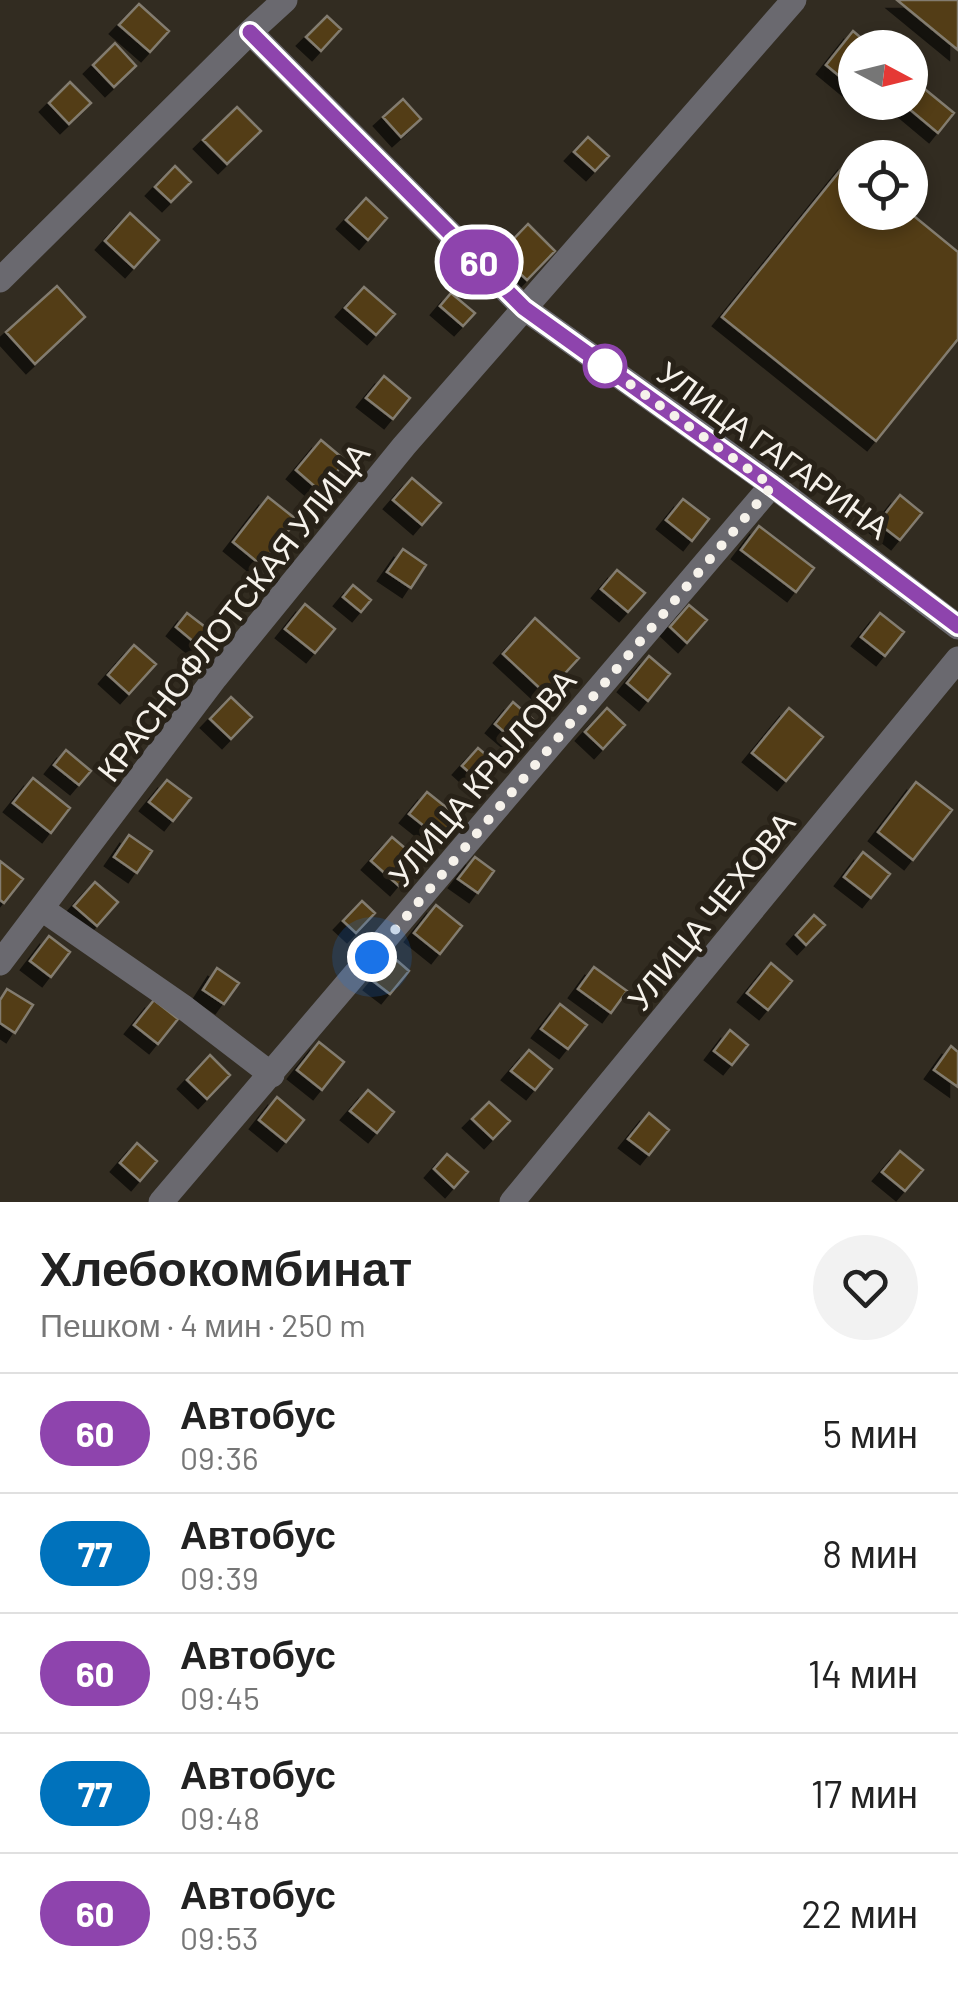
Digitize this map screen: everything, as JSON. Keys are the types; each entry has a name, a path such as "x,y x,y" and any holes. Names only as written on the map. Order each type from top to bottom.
{"street":[{"path":"0,280 285,0"},
{"name":"КРАСНОФЛОТСКАЯ УЛИЦА","path":"0,963 9,932 42,909 215,678 404,446 794,0"},
{"name":"УЛИЦА ГАГАРИНА","path":"250,32 524,308 958,626"},
{"name":"УЛИЦА КРЫЛОВА","path":"161,1202 772,486"},
{"name":"УЛИЦА ЧЕХОВА","path":"512,1202 958,658"},
{"path":"42,909 182,1006 272,1075"}],"building":[{"path":"897,0 958,0 958,50"},
{"path":"139,4 169,31 150,52 119,25"},
{"path":"327,16 341,29 321,51 306,37"},
{"path":"115,43 136,66 114,87 93,65"},
{"path":"838,50 838,75 826,65"},
{"path":"70,82 91,103 69,124 49,103"},
{"path":"928,92 954,113 938,133 922,120 928,120"},
{"path":"403,99 421,119 401,137 383,117"},
{"path":"237,107 261,131 227,164 203,140"},
{"path":"588,137 609,156 595,171 574,152"},
{"path":"175,166 191,182 171,202 155,187"},
{"path":"838,173 838,230 928,228 958,252 958,339 876,441 722,317"},
{"path":"366,198 387,218 368,240 346,220"},
{"path":"130,213 159,240 134,268 105,241"},
{"path":"528,224 555,251 527,280 499,254"},
{"path":"57,286 85,317 35,364 6,332"},
{"path":"364,287 395,314 376,335 345,308"},
{"path":"451,293 475,313 463,326 440,306"},
{"path":"384,376 410,398 393,419 366,398"},
{"path":"321,440 346,461 320,491 296,470"},
{"path":"412,478 441,503 422,525 393,500"},
{"path":"900,495 922,513 900,540 878,523"},
{"path":"268,497 297,520 261,565 233,542"},
{"path":"683,499 709,519 692,541 666,520"},
{"path":"759,526 814,568 796,592 741,550"},
{"path":"403,549 426,565 411,588 387,572"},
{"path":"617,570 645,593 628,612 601,589"},
{"path":"353,585 371,600 361,612 343,597"},
{"path":"305,604 335,629 315,653 285,629"},
{"path":"689,605 707,620 687,643 670,627"},
{"path":"187,613 213,633 201,648 176,627"},
{"path":"880,613 904,632 885,656 861,637"},
{"path":"535,618 579,658 546,694 503,654"},
{"path":"134,645 156,664 129,694 108,675"},
{"path":"649,656 670,674 648,701 627,683"},
{"path":"231,697 252,717 231,739 210,719"},
{"path":"513,702 536,722 517,743 495,724"},
{"path":"607,708 625,725 603,749 585,732"},
{"path":"789,708 823,737 786,781 752,753"},
{"path":"478,748 498,765 481,783 462,766"},
{"path":"66,750 91,771 79,785 54,765"},
{"path":"33,778 70,808 51,833 13,803"},
{"path":"167,780 191,798 173,821 149,802"},
{"path":"916,782 952,810 913,860 878,832"},
{"path":"427,792 457,816 439,838 409,814"},
{"path":"129,835 152,851 137,873 114,857"},
{"path":"392,837 420,861 399,886 371,861"},
{"path":"863,852 890,874 871,898 844,877"},
{"path":"475,857 494,871 478,893 458,879"},
{"path":"0,861 23,879 4,903 0,900"},
{"path":"95,882 118,902 97,926 74,906"},
{"path":"362,901 375,913 356,933 343,921"},
{"path":"436,905 462,926 440,954 414,933"},
{"path":"814,915 825,925 806,945 796,935"},
{"path":"49,936 70,952 51,977 30,961"},
{"path":"393,957 409,971 390,994 373,981"},
{"path":"771,963 792,981 768,1010 747,993"},
{"path":"594,967 627,991 611,1013 578,989"},
{"path":"217,968 239,983 224,1004 203,990"},
{"path":"7,989 33,1005 15,1033 0,1023 0,1000"},
{"path":"154,1000 178,1019 158,1044 134,1025"},
{"path":"560,1004 587,1025 568,1049 541,1029"},
{"path":"730,1030 748,1045 732,1065 714,1051"},
{"path":"319,1042 344,1062 322,1090 297,1070"},
{"path":"951,1046 958,1052 958,1087 934,1070"},
{"path":"529,1050 552,1069 535,1090 511,1071"},
{"path":"210,1055 230,1075 207,1099 187,1080"},
{"path":"368,1090 394,1112 377,1133 350,1111"},
{"path":"277,1097 304,1120 286,1142 259,1120"},
{"path":"489,1102 510,1121 493,1139 472,1119"},
{"path":"649,1113 669,1130 649,1155 628,1139"},
{"path":"137,1143 157,1161 140,1181 120,1163"},
{"path":"900,1151 923,1170 905,1191 882,1172"},
{"path":"447,1154 468,1172 454,1188 434,1169"}],"bus line":[{"name":"60","path":"250,32 524,308 958,626"}],"route":[{"path":"372,957 772,486 605,366"}]}
